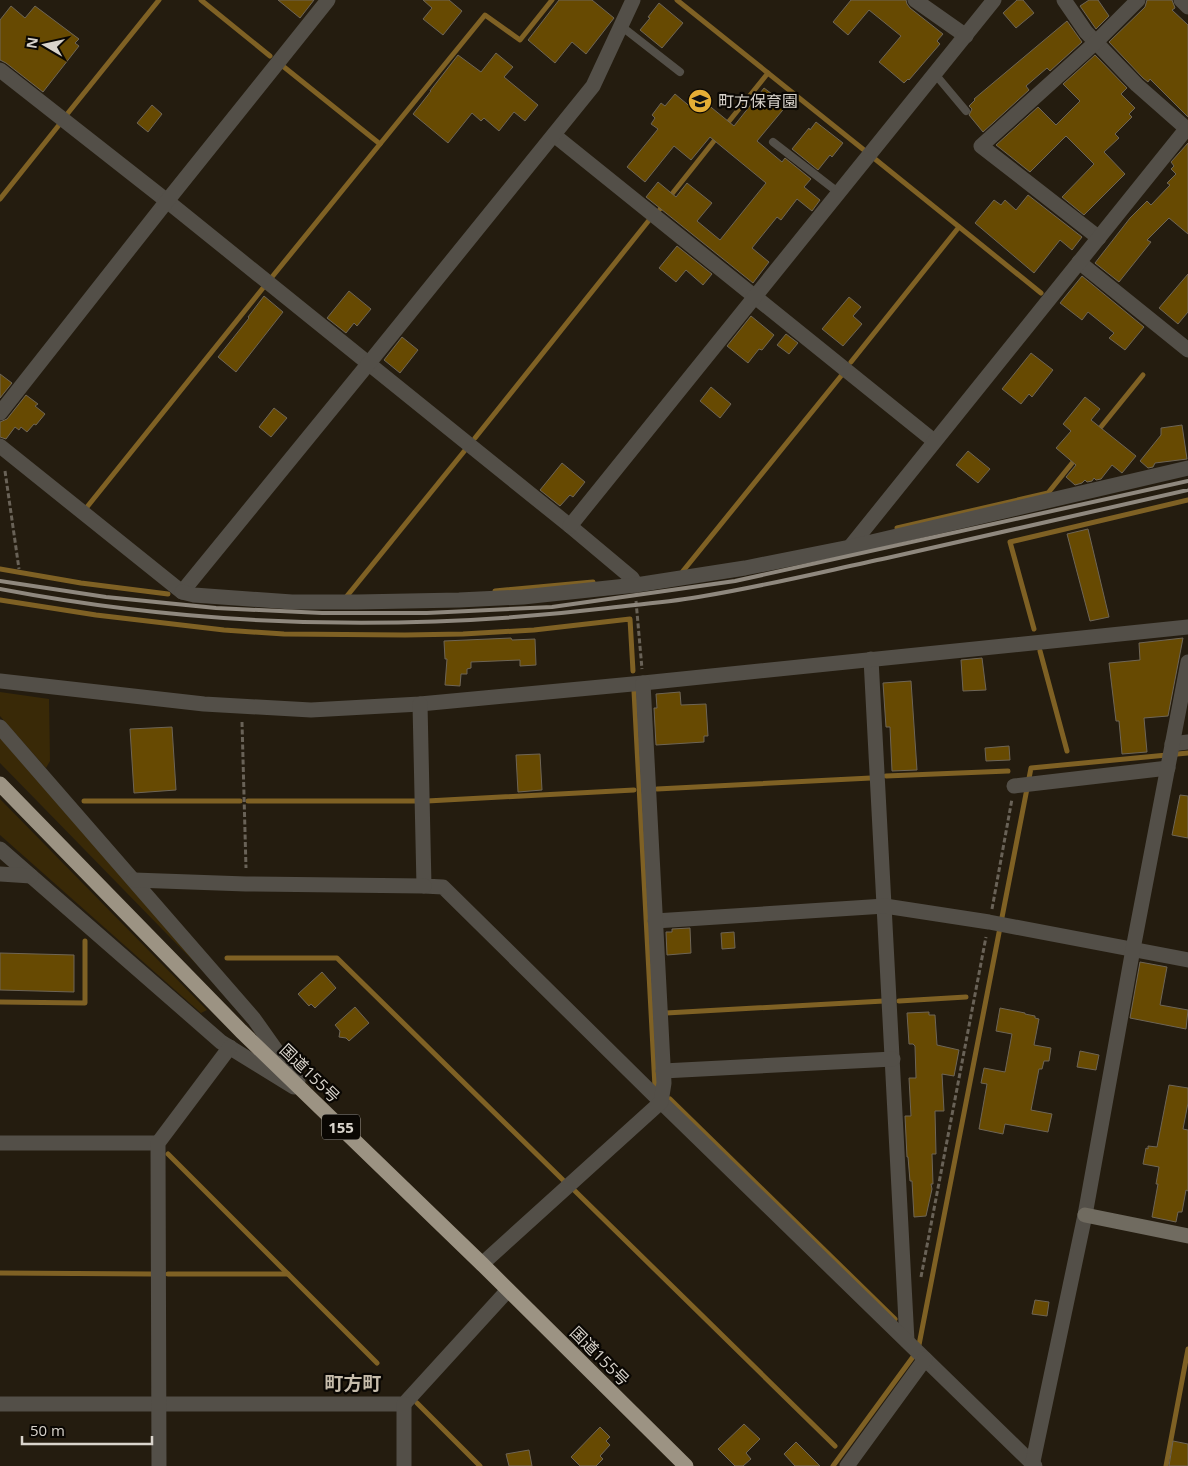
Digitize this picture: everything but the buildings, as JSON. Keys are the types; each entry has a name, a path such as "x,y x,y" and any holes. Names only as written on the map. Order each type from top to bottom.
{"highway":[{"name":"国道155号","path":"0,784 241,1030 482,1264 686,1466"}],"street":[{"path":"0,413 328,0"},
{"path":"182,592 593,86 632,0"},
{"path":"915,0 966,36"},
{"path":"570,526 994,0"},
{"path":"850,547 1187,129 1137,85 1086,32 1064,0"},
{"path":"1098,238 981,146 1096,42 1138,0"},
{"path":"1181,0 1188,6"},
{"path":"0,70 369,363 570,526 632,578 636,585"},
{"path":"554,134 934,441"},
{"path":"1079,262 1188,350"},
{"path":"1,447 182,592 194,595 292,602 459,600 636,585 745,568 850,547 1188,468"},
{"path":"0,681 204,704 311,710 420,704 1188,628"},
{"path":"871,659 908,1341"},
{"path":"1034,1466 1084,1215 1188,662"},
{"path":"482,1264 661,1102 664,1083 643,683"},
{"path":"420,704 424,886"},
{"path":"0,727 254,1019 309,1096"},
{"path":"1172,746 1188,742"},
{"path":"1024,785 1168,766"},
{"path":"0,849 222,1042 309,1096"},
{"path":"0,874 31,876"},
{"path":"134,880 246,884 443,886 1034,1466"},
{"path":"655,921 885,906 989,922 1188,960"},
{"path":"159,1466 158,1143 230,1047"},
{"path":"663,1071 893,1059"},
{"path":"0,1143 158,1143"},
{"path":"1084,1215 1188,1236"},
{"path":"404,1466 404,1404 508,1290"},
{"path":"847,1466 924,1358"},
{"path":"0,1404 404,1404"}],"lane":[{"path":"621,26 680,72"},
{"path":"935,74 966,111"},
{"path":"773,142 839,193"}],"path":[{"path":"1,447 19,569"},
{"path":"636,585 635,596 643,683"},
{"path":"242,706 246,884"},
{"path":"921,1278 989,922 1024,785"}],"shaded area":[{"path":"0,692 49,699 50,761 46,768 0,716"},
{"path":"0,738 204,972 0,763"},
{"path":"0,799 207,1010 201,1013 0,835"}],"waterway":[{"path":"68,113 159,0"},
{"path":"201,0 270,56"},
{"path":"284,67 380,144 485,15 520,40 552,0"},
{"path":"677,0 864,150"},
{"path":"726,125 768,73"},
{"path":"0,199 59,125"},
{"path":"660,209 718,136"},
{"path":"272,277 380,144"},
{"path":"875,159 1041,293"},
{"path":"475,438 650,219"},
{"path":"851,362 959,227"},
{"path":"87,507 263,288"},
{"path":"1096,433 1143,375"},
{"path":"683,571 841,376"},
{"path":"347,596 466,449"},
{"path":"897,528 1048,493 1077,457"},
{"path":"1034,629 1010,542 1188,500"},
{"path":"0,569 81,583 168,594"},
{"path":"495,591 593,582"},
{"path":"0,600 96,615 224,630 284,634 463,634 534,630 630,619 633,671"},
{"path":"1040,651 1067,751"},
{"path":"634,691 655,1087"},
{"path":"833,1466 918,1350 1031,768 1188,753"},
{"path":"886,776 1008,771"},
{"path":"657,789 871,778"},
{"path":"427,801 634,790"},
{"path":"84,801 240,801"},
{"path":"248,801 419,801"},
{"path":"0,1002 85,1003 85,941"},
{"path":"227,958 337,958 563,1180"},
{"path":"899,1001 966,997"},
{"path":"666,1013 884,1001"},
{"path":"670,1099 895,1319"},
{"path":"168,1154 377,1363"},
{"path":"574,1190 835,1446"},
{"path":"0,1273 151,1274"},
{"path":"168,1274 288,1274"},
{"path":"1166,1466 1188,1349"},
{"path":"417,1403 480,1466"}],"railway":[{"path":"0,581 106,597 216,608 322,613 427,613 552,607 735,581 1188,481"},
{"path":"0,589 75,602 151,611 303,622 379,623 532,616 680,600 750,588 1188,490"}],"place":[{"name":"町方保育園","path":"700,101"}],"district":[{"name":"町方町","path":"353,1383"}]}
